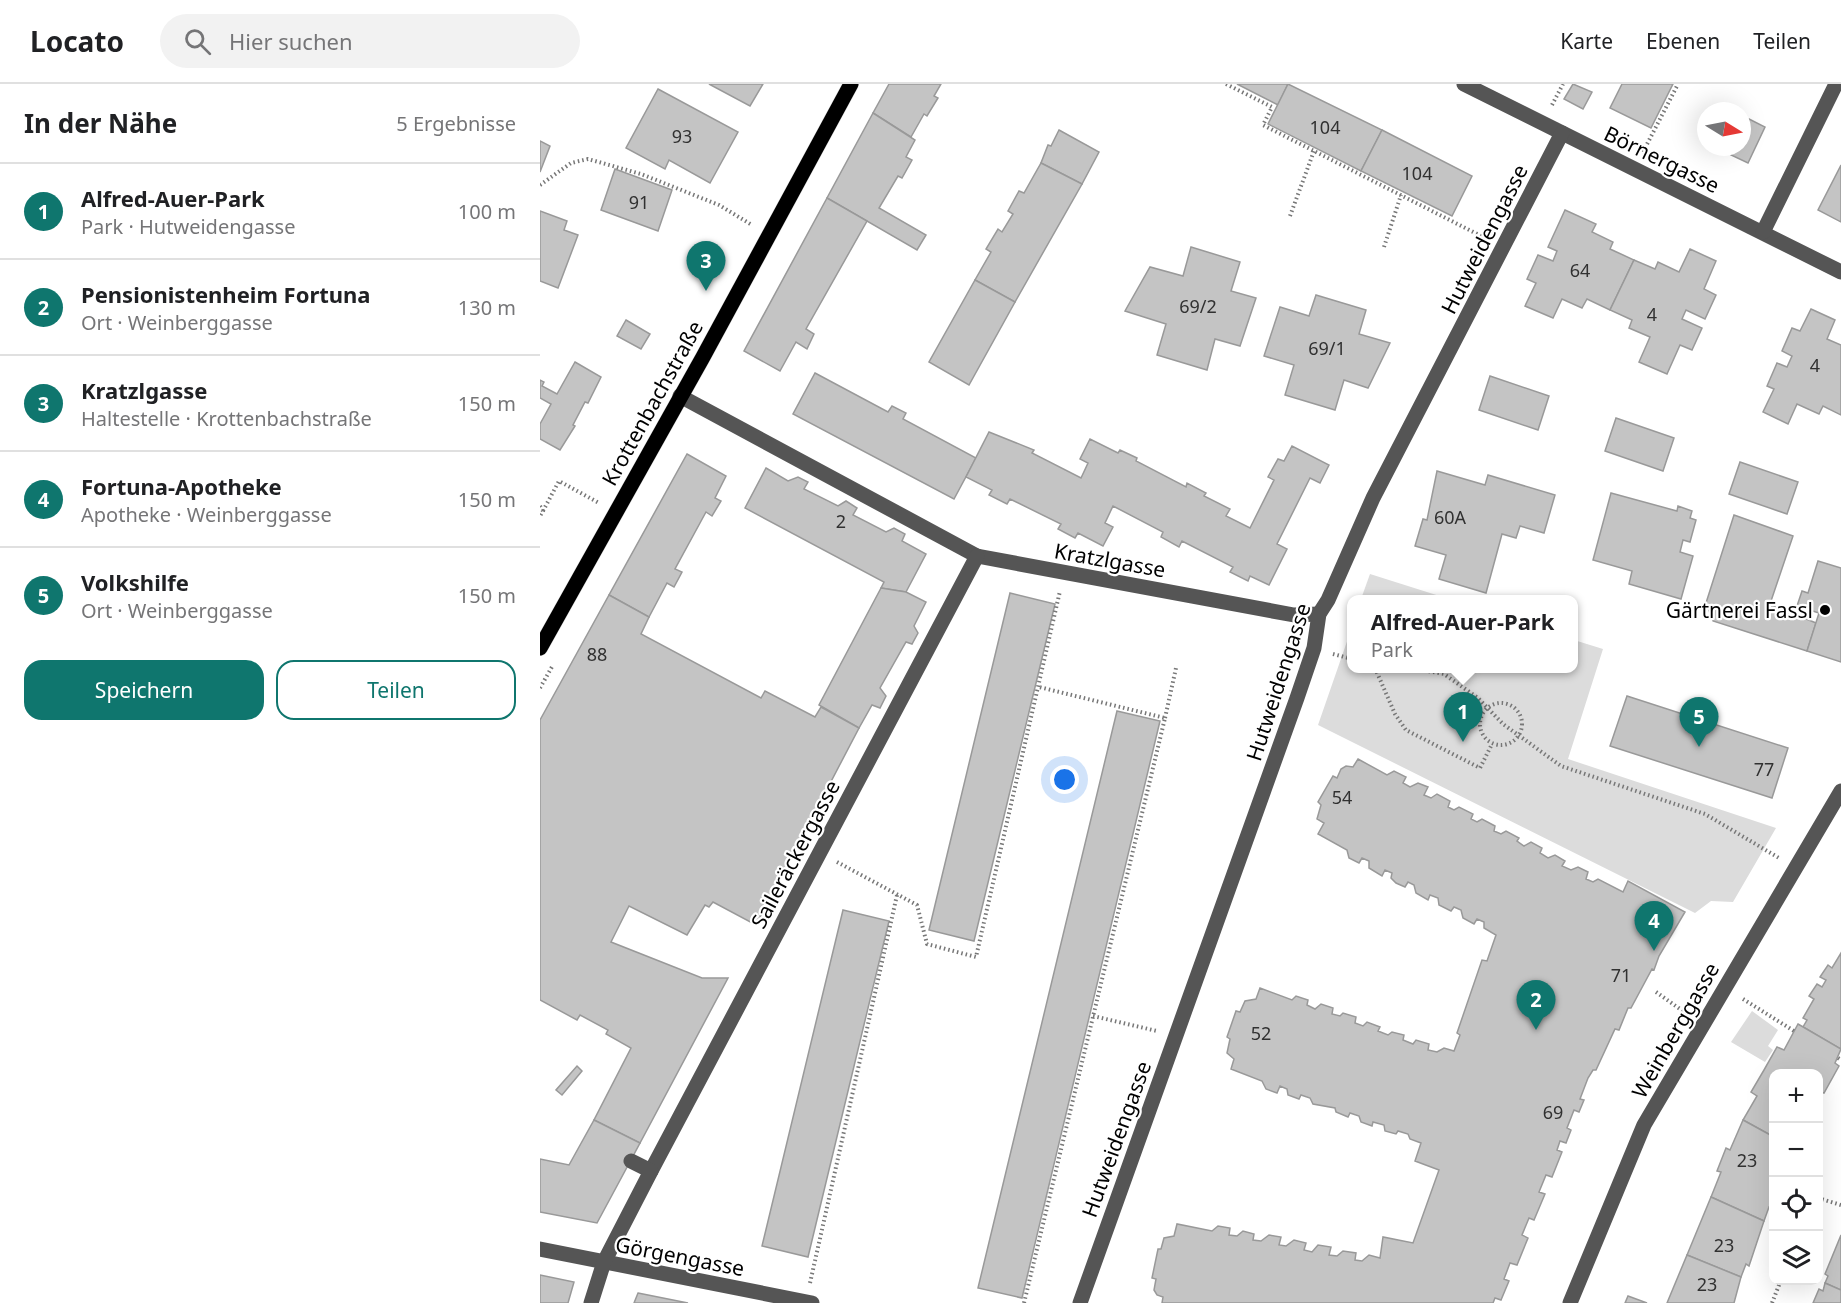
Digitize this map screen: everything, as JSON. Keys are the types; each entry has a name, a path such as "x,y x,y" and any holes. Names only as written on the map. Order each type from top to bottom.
{"main road":[{"name":"Krottenbachstraße","path":"540,648 851,84"}],"street":[{"name":"Börnergasse","path":"1464,84 1841,272"},
{"path":"1762,232 1836,84"},
{"name":"Hutweidengasse","path":"1080,1303 1298,698 1314,648 1319,614 1328,600 1372,498 1563,133"},
{"name":"Kratzlgasse","path":"680,396 977,556 1294,615 1319,614"},
{"name":"Saileräckergasse","path":"591,1303 604,1262 977,556"},
{"name":"Weinberggasse","path":"1570,1303 1644,1125 1841,791"},
{"path":"631,1161 651,1172"},
{"name":"Görgengasse","path":"540,1249 809,1302"}],"path":[{"path":"1226,84 1272,107 1263,125 1503,247"},
{"path":"1635,169 1678,84"},
{"path":"1290,216 1314,151"},
{"path":"540,184 571,163 588,159 597,161 641,174 719,204 768,236"},
{"path":"1384,247 1401,195"},
{"path":"540,516 542,508 559,481 615,512"},
{"path":"819,852 917,905 927,944 975,957 1057,614 1063,572"},
{"path":"1024,1303 1176,668"},
{"path":"1377,673 1395,714 1406,730 1480,768 1492,744"},
{"path":"1437,673 1443,674 1478,698 1487,709 1519,735 1562,766 1705,814 1796,867"},
{"path":"1039,687 1165,718"},
{"path":"1500,703 1516,708 1523,723 1519,735 1511,743 1492,744 1482,734 1481,717 1487,709 1500,703"},
{"path":"809,1302 897,895"},
{"path":"1725,987 1794,1031"},
{"path":"1656,992 1676,1007"},
{"path":"1093,1016 1176,1035"},
{"path":"1823,1199 1841,1205"},
{"path":"1772,1303 1779,1285"}],"shaded area":[{"path":"1370,574 1436,595 1362,595"},
{"path":"1347,641 1347,673 1578,673 1578,641 1603,649 1568,759 1776,828 1733,902 1711,901 1695,913 1318,725"},
{"path":"1752,1011 1778,1030 1768,1046 1773,1050 1765,1062 1731,1042"}],"building":[{"path":"709,84 763,84 750,106"},
{"path":"889,84 941,84 934,96 938,98 927,116 924,114 911,137 873,113"},
{"path":"1237,84 1288,84 1278,105"},
{"path":"1288,84 1382,130 1361,171 1268,124"},
{"path":"1573,84 1592,92 1583,109 1564,99"},
{"path":"1622,84 1673,84 1651,128 1610,108"},
{"path":"658,89 738,132 710,183 669,160 665,169 626,148"},
{"path":"873,113 915,140 906,157 912,160 902,178 898,176 879,208 926,235 917,250 827,198"},
{"path":"1751,120 1765,127 1748,163 1733,156 1751,156"},
{"path":"1059,130 1099,152 1082,184 1041,163 1048,145 1051,146"},
{"path":"1382,130 1472,176 1452,216 1361,171"},
{"path":"540,141 550,146 540,172"},
{"path":"1041,163 1082,184 1015,302 975,280 991,252 986,249 998,229 1002,232 1013,214 1008,211 1019,191 1024,193"},
{"path":"1841,165 1841,222 1818,210"},
{"path":"615,169 672,190 658,231 601,210"},
{"path":"827,198 867,221 806,329 814,334 807,349 796,342 780,371 744,351"},
{"path":"1565,210 1596,224 1592,232 1613,242 1610,249 1634,260 1610,310 1587,299 1582,308 1562,299 1553,318 1525,306 1536,283 1527,279 1538,255 1553,261 1557,251 1548,247"},
{"path":"540,211 567,221 564,230 578,235 558,288 540,281"},
{"path":"1191,247 1240,262 1231,291 1256,298 1240,346 1215,339 1207,370 1157,355 1166,324 1125,311 1150,267 1183,276"},
{"path":"1690,249 1716,261 1704,289 1716,295 1705,319 1686,310 1682,319 1702,328 1692,350 1680,345 1667,374 1639,362 1650,337 1629,328 1632,320 1610,310 1634,260 1655,269 1658,262 1679,272"},
{"path":"975,280 1015,302 969,385 929,362"},
{"path":"1316,295 1366,310 1359,334 1390,343 1368,388 1344,380 1335,410 1285,395 1294,365 1264,356 1280,307 1309,316"},
{"path":"1811,309 1835,320 1827,339 1841,345 1841,415 1823,406 1819,414 1797,404 1788,424 1763,412 1774,389 1767,386 1777,363 1787,367 1792,356 1782,351 1792,328 1800,331"},
{"path":"626,320 650,334 641,349 617,336"},
{"path":"575,362 601,377 560,450 540,439 540,424 551,404 540,398 540,380 544,382 542,386 557,394"},
{"path":"815,373 888,412 892,406 906,413 903,419 976,458 954,499 793,414"},
{"path":"1490,376 1549,396 1538,430 1479,410"},
{"path":"1616,418 1674,438 1663,471 1605,451"},
{"path":"989,432 1034,450 1032,453 1081,478 1088,463 1080,459 1090,439 1118,453 1120,450 1186,487 1187,483 1206,493 1204,496 1230,509 1226,516 1250,528 1274,480 1268,477 1278,459 1284,461 1292,446 1329,465 1320,483 1310,478 1277,544 1287,549 1269,585 1250,576 1248,581 1230,572 1233,567 1182,541 1179,547 1161,537 1163,532 1113,506 1105,523 1113,527 1103,546 1078,533 1075,538 1058,529 1061,524 1010,499 1007,504 989,495 992,490 966,477"},
{"path":"687,454 726,476 715,498 721,501 712,516 706,512 675,569 682,572 674,587 667,583 649,617 609,595"},
{"path":"1740,462 1798,482 1787,514 1729,494"},
{"path":"766,468 788,481 798,477 808,482 804,489 838,506 846,501 857,508 853,515 886,532 894,528 905,534 902,541 926,554 906,592 881,588 884,582 745,508"},
{"path":"1437,471 1485,485 1488,475 1555,495 1544,533 1520,526 1516,538 1502,534 1486,593 1439,579 1446,555 1415,546 1423,519 1427,520"},
{"path":"1611,493 1677,511 1678,506 1692,511 1690,518 1696,520 1690,542 1683,540 1680,552 1693,556 1681,599 1629,584 1632,571 1593,560"},
{"path":"1734,515 1793,536 1770,604 1816,623 1807,651 1713,621 1706,603"},
{"name":"Gärtnerei Fassl","path":"1818,561 1841,568 1841,662 1807,651 1819,613 1797,606 1802,591 1808,593"},
{"path":"881,588 906,592 926,602 914,626 918,633 912,644 906,642 880,688 886,696 880,708 872,705 859,728 819,705"},
{"path":"1010,593 1055,604 974,941 929,930"},
{"path":"609,595 649,617 641,634 761,698 765,691 815,717 821,707 859,728 756,925 713,902 709,907 705,905 687,935 629,906 611,942 702,978 728,978 640,1143 594,1120 631,1048 606,1034 608,1030 580,1015 577,1020 540,1000 540,720"},
{"path":"1627,696 1788,748 1772,798 1610,746"},
{"path":"1117,711 1160,721 1022,1298 978,1288"},
{"path":"1358,759 1387,775 1394,771 1406,777 1403,783 1410,787 1418,783 1428,787 1424,795 1431,798 1437,794 1450,801 1448,807 1454,810 1459,807 1473,814 1471,819 1477,822 1482,819 1495,826 1494,831 1501,834 1506,831 1519,838 1517,841 1524,846 1531,842 1542,848 1540,853 1548,858 1555,855 1565,861 1562,866 1571,870 1578,867 1588,872 1586,879 1593,882 1598,879 1623,892 1628,881 1685,912 1659,956 1654,970 1652,969 1631,1008 1628,1008 1619,1030 1615,1029 1596,1070 1593,1070 1588,1078 1580,1099 1584,1100 1579,1112 1574,1110 1567,1128 1571,1130 1566,1143 1560,1141 1557,1150 1562,1152 1552,1177 1546,1175 1539,1192 1545,1194 1534,1220 1529,1218 1522,1235 1528,1238 1517,1265 1510,1263 1504,1279 1509,1281 1501,1300 1495,1298 1493,1303 1162,1303 1163,1297 1157,1295 1154,1290 1156,1279 1152,1278 1158,1249 1161,1249 1164,1238 1174,1236 1177,1224 1212,1231 1218,1226 1230,1228 1229,1235 1237,1236 1243,1231 1254,1234 1253,1240 1261,1241 1269,1235 1281,1237 1279,1245 1286,1246 1294,1240 1306,1243 1304,1250 1312,1252 1318,1245 1331,1247 1329,1255 1337,1256 1343,1251 1356,1253 1355,1260 1362,1261 1369,1255 1380,1258 1383,1237 1413,1243 1439,1170 1415,1161 1421,1143 1410,1139 1408,1134 1385,1131 1384,1125 1373,1122 1372,1126 1361,1122 1359,1116 1350,1113 1348,1117 1336,1112 1335,1108 1313,1104 1310,1098 1301,1095 1299,1099 1288,1095 1287,1089 1280,1086 1277,1093 1266,1089 1262,1081 1231,1069 1234,1059 1227,1053 1230,1039 1227,1037 1236,1011 1240,1012 1245,1001 1256,999 1260,988 1292,1000 1296,996 1308,1000 1307,1005 1315,1009 1321,1004 1333,1008 1332,1014 1340,1016 1343,1013 1356,1017 1355,1023 1363,1026 1367,1022 1380,1027 1378,1031 1388,1035 1392,1032 1404,1035 1403,1040 1413,1044 1416,1040 1429,1044 1428,1050 1437,1052 1444,1048 1454,1051 1460,1035 1457,1033 1482,960 1487,961 1496,935 1484,928 1484,922 1477,919 1474,924 1463,918 1461,910 1454,907 1451,911 1439,905 1438,898 1430,895 1428,900 1416,893 1414,885 1408,882 1405,887 1396,883 1391,878 1392,873 1385,870 1382,876 1369,868 1369,861 1362,858 1359,863 1349,858 1347,850 1318,834 1324,823 1317,819 1321,805 1318,802 1333,776 1337,778 1341,769 1346,766 1353,767"},
{"path":"843,910 889,921 808,1257 762,1246"},
{"path":"1841,953 1841,1049 1803,1027 1807,1020 1803,1018 1814,999 1809,996 1817,984 1822,987 1826,980 1820,977 1828,965 1832,968"},
{"path":"1798,1024 1841,1049 1835,1063 1839,1066 1824,1093 1823,1069 1769,1069 1769,1134 1743,1120 1757,1096 1751,1092 1777,1047 1784,1050"},
{"path":"577,1066 582,1071 562,1095 556,1090"},
{"path":"594,1120 640,1143 597,1223 540,1212 540,1159 569,1165"},
{"path":"1743,1120 1769,1134 1769,1207 1764,1221 1711,1197 1721,1172 1717,1171 1726,1148 1730,1150"},
{"path":"1711,1197 1764,1221 1749,1266 1746,1264 1741,1277 1687,1255"},
{"path":"1841,1235 1841,1290 1825,1283 1828,1276 1825,1274"},
{"path":"1687,1255 1741,1277 1734,1303 1667,1303"},
{"path":"540,1275 574,1282 568,1303 540,1303"},
{"path":"1825,1283 1841,1290 1841,1303 1813,1303 1819,1289 1823,1291"},
{"path":"638,1293 688,1303 634,1303"},
{"path":"1628,1296 1647,1303 1625,1303"}],"place":[{"name":"Kratzlgasse","path":"706,291"},
{"name":"Gärtnerei Fassl","path":"1825,610"},
{"name":"Alfred-Auer-Park","path":"1463,742"},
{"name":"Volkshilfe","path":"1699,747"},
{"name":"Fortuna-Apotheke","path":"1654,951"},
{"name":"Pensionistenheim Fortuna","path":"1536,1030"}]}
